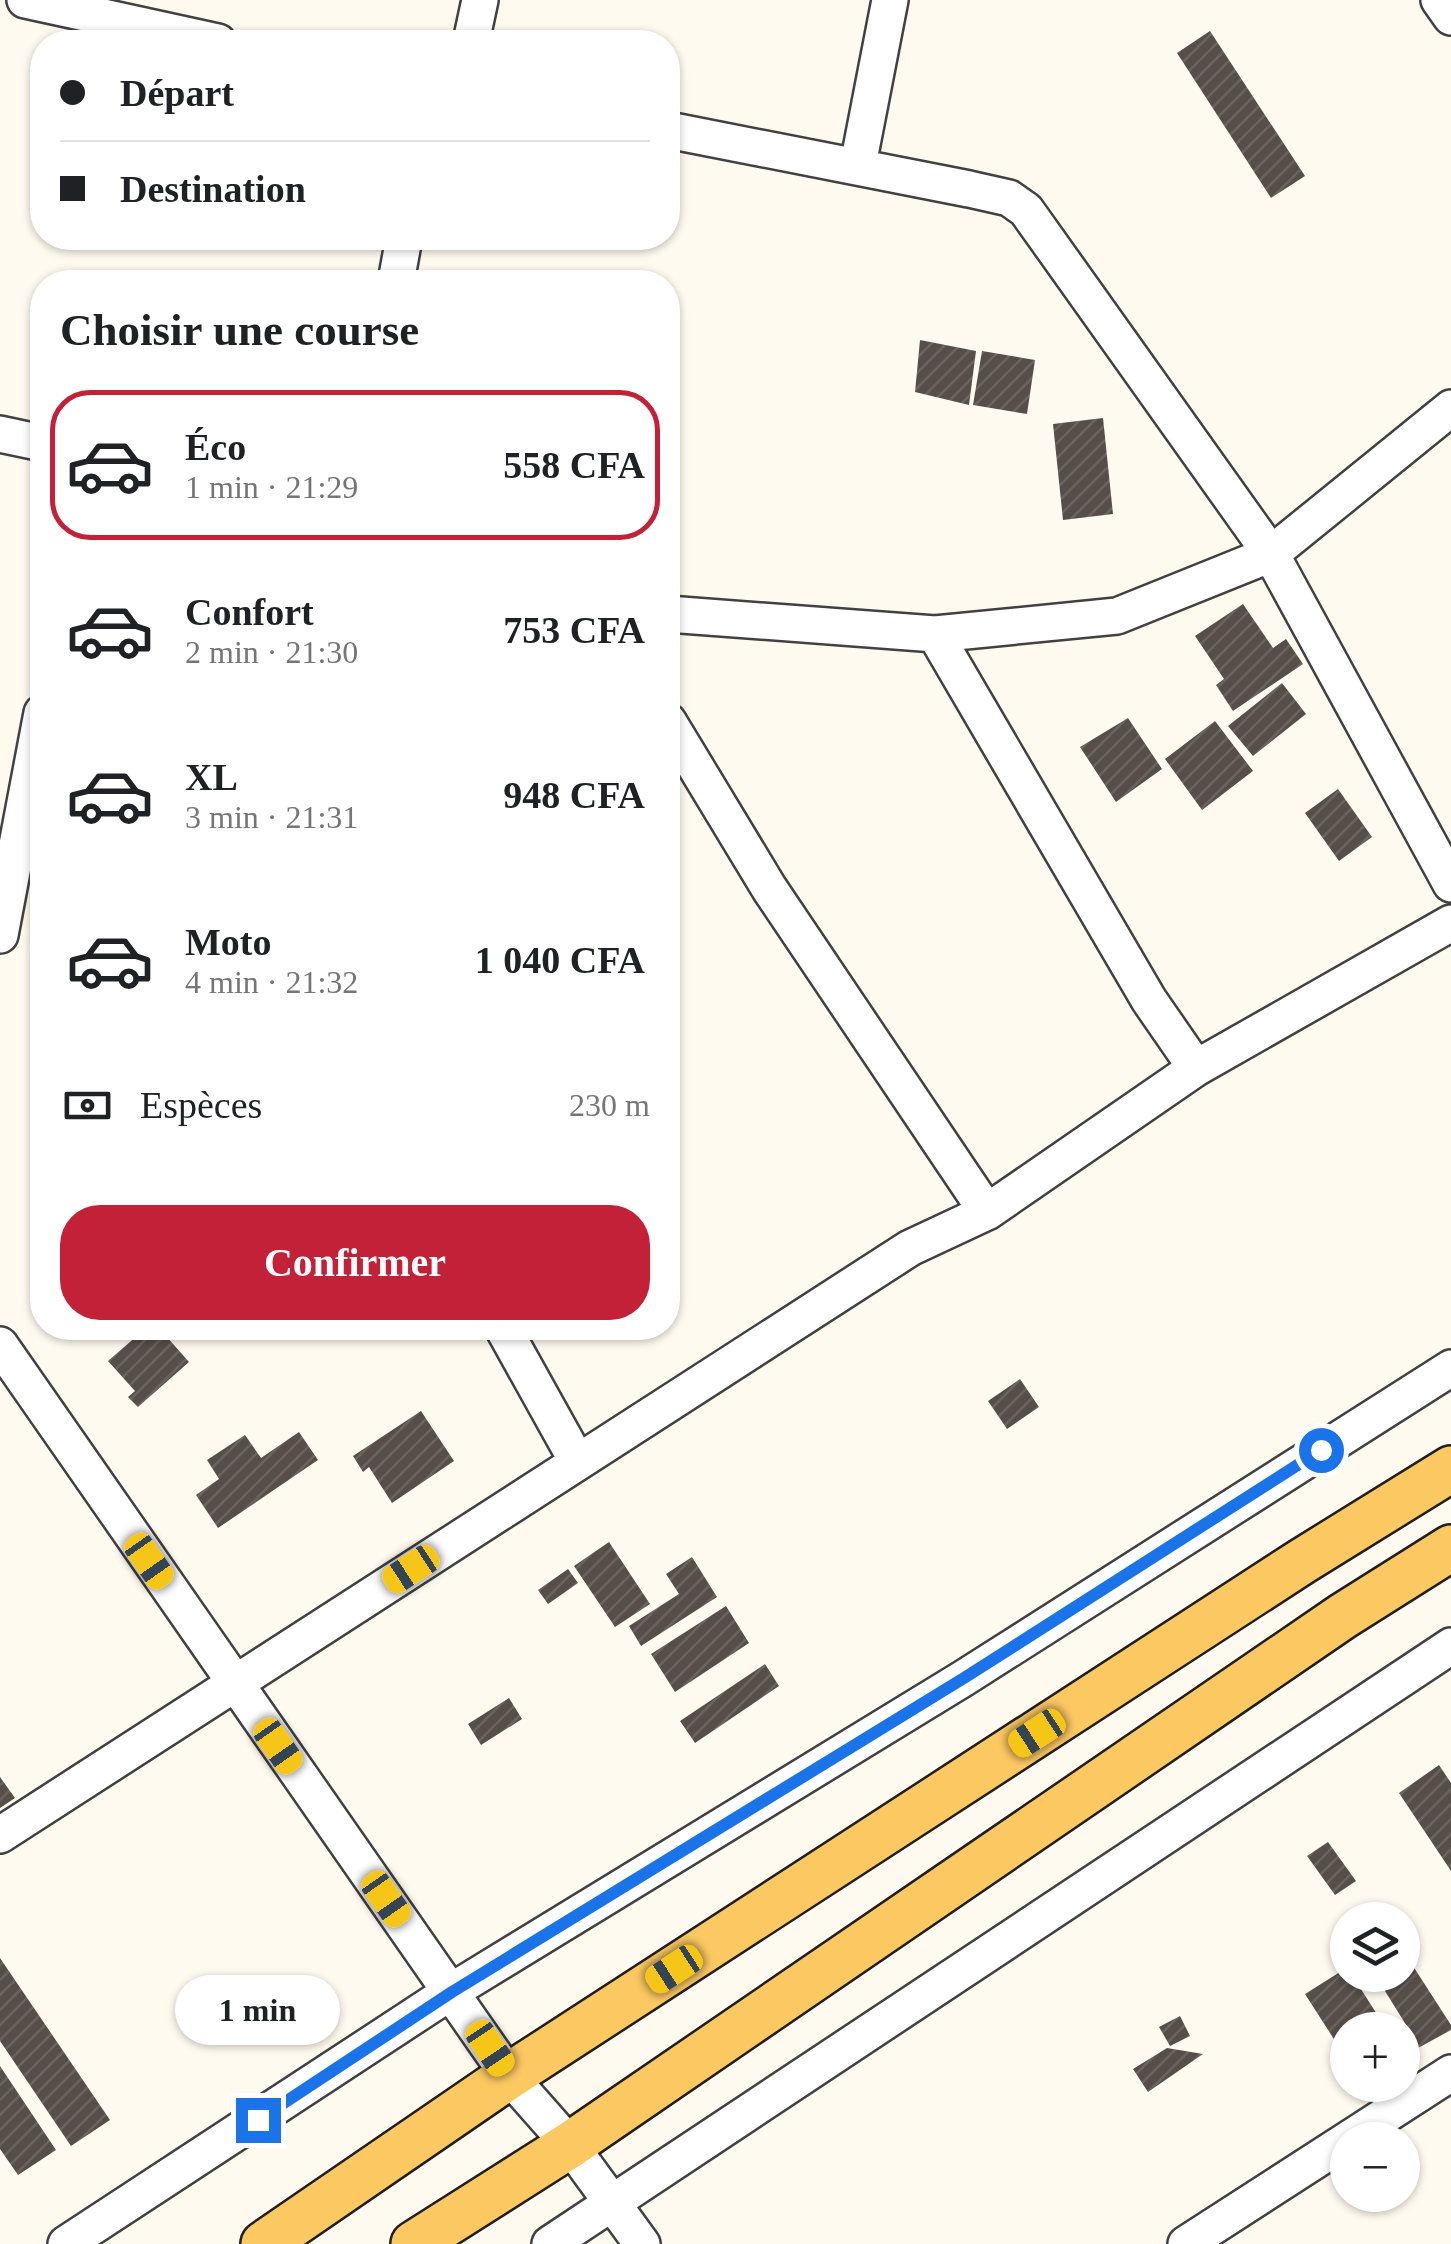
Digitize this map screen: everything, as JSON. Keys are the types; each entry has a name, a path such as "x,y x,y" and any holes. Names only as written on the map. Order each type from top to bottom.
{"main road":[{"path":"264,2244 509,2076 1301,1562 1451,1469"},
{"path":"414,2244 570,2145 1343,1616 1451,1548"}],"street":[{"path":"25,0 163,30"},
{"path":"474,30 480,0"},
{"path":"858,165 890,0"},
{"path":"1439,0 1451,17"},
{"path":"680,132 1009,198 1026,210 1271,554 1451,884"},
{"path":"680,615 935,634 1117,616 1271,554 1451,408"},
{"path":"0,434 30,440"},
{"path":"935,634 1150,1000 1196,1068"},
{"path":"680,741 768,888 987,1212"},
{"path":"0,935 30,776"},
{"path":"0,1836 910,1248 987,1212 1196,1068 1451,923"},
{"path":"509,1340 577,1460"},
{"path":"0,1345 509,2076 570,2145 642,2244"},
{"path":"66,2244 452,1992 964,1678 1451,1368"},
{"path":"550,2244 1451,1646"},
{"path":"1186,2244 1451,2072"}],"building":[{"path":"1210,31 1305,176 1271,198 1177,53"},
{"path":"920,340 976,351 969,405 915,392"},
{"path":"982,351 1035,360 1027,414 973,405"},
{"path":"1103,418 1113,514 1063,520 1053,424"},
{"path":"1243,604 1273,648 1286,639 1303,664 1233,711 1216,685 1224,679 1195,636"},
{"path":"1282,683 1306,714 1253,756 1228,726"},
{"path":"1128,718 1162,769 1116,802 1080,747"},
{"path":"1215,721 1253,771 1202,810 1165,759"},
{"path":"1338,789 1372,837 1339,861 1305,813"},
{"path":"132,1340 170,1340 189,1362 138,1407 128,1397 135,1391 108,1361"},
{"path":"1020,1379 1039,1407 1007,1429 988,1401"},
{"path":"421,1411 454,1461 392,1503 369,1467 363,1472 353,1456"},
{"path":"299,1432 318,1460 218,1528 196,1495 219,1479 207,1460 245,1435 261,1458"},
{"path":"609,1542 650,1604 615,1627 574,1566"},
{"path":"692,1557 717,1597 641,1646 629,1626 679,1594 666,1574"},
{"path":"568,1569 578,1583 548,1604 538,1590"},
{"path":"726,1606 749,1643 675,1692 651,1654"},
{"path":"765,1664 779,1686 695,1743 680,1721"},
{"path":"509,1698 522,1719 481,1745 468,1724"},
{"path":"1439,1765 1451,1783 1451,1871 1399,1793"},
{"path":"0,1777 15,1798 0,1808"},
{"path":"1328,1842 1356,1881 1335,1895 1307,1856"},
{"path":"0,1958 110,2120 71,2146 0,2041"},
{"path":"1420,1977 1451,2030 1420,2047 1420,2012 1398,2012 1386,1992 1420,1992"},
{"path":"1330,1978 1330,1992 1363,1992 1376,2012 1330,2012 1330,2033 1305,1994"},
{"path":"1180,2016 1190,2036 1170,2046 1159,2027"},
{"path":"1167,2048 1203,2054 1148,2092 1133,2069"},
{"path":"0,2066 56,2150 18,2175 0,2149"}],"route":[{"path":"258,2120 452,1992 964,1678 1321,1450"}]}
